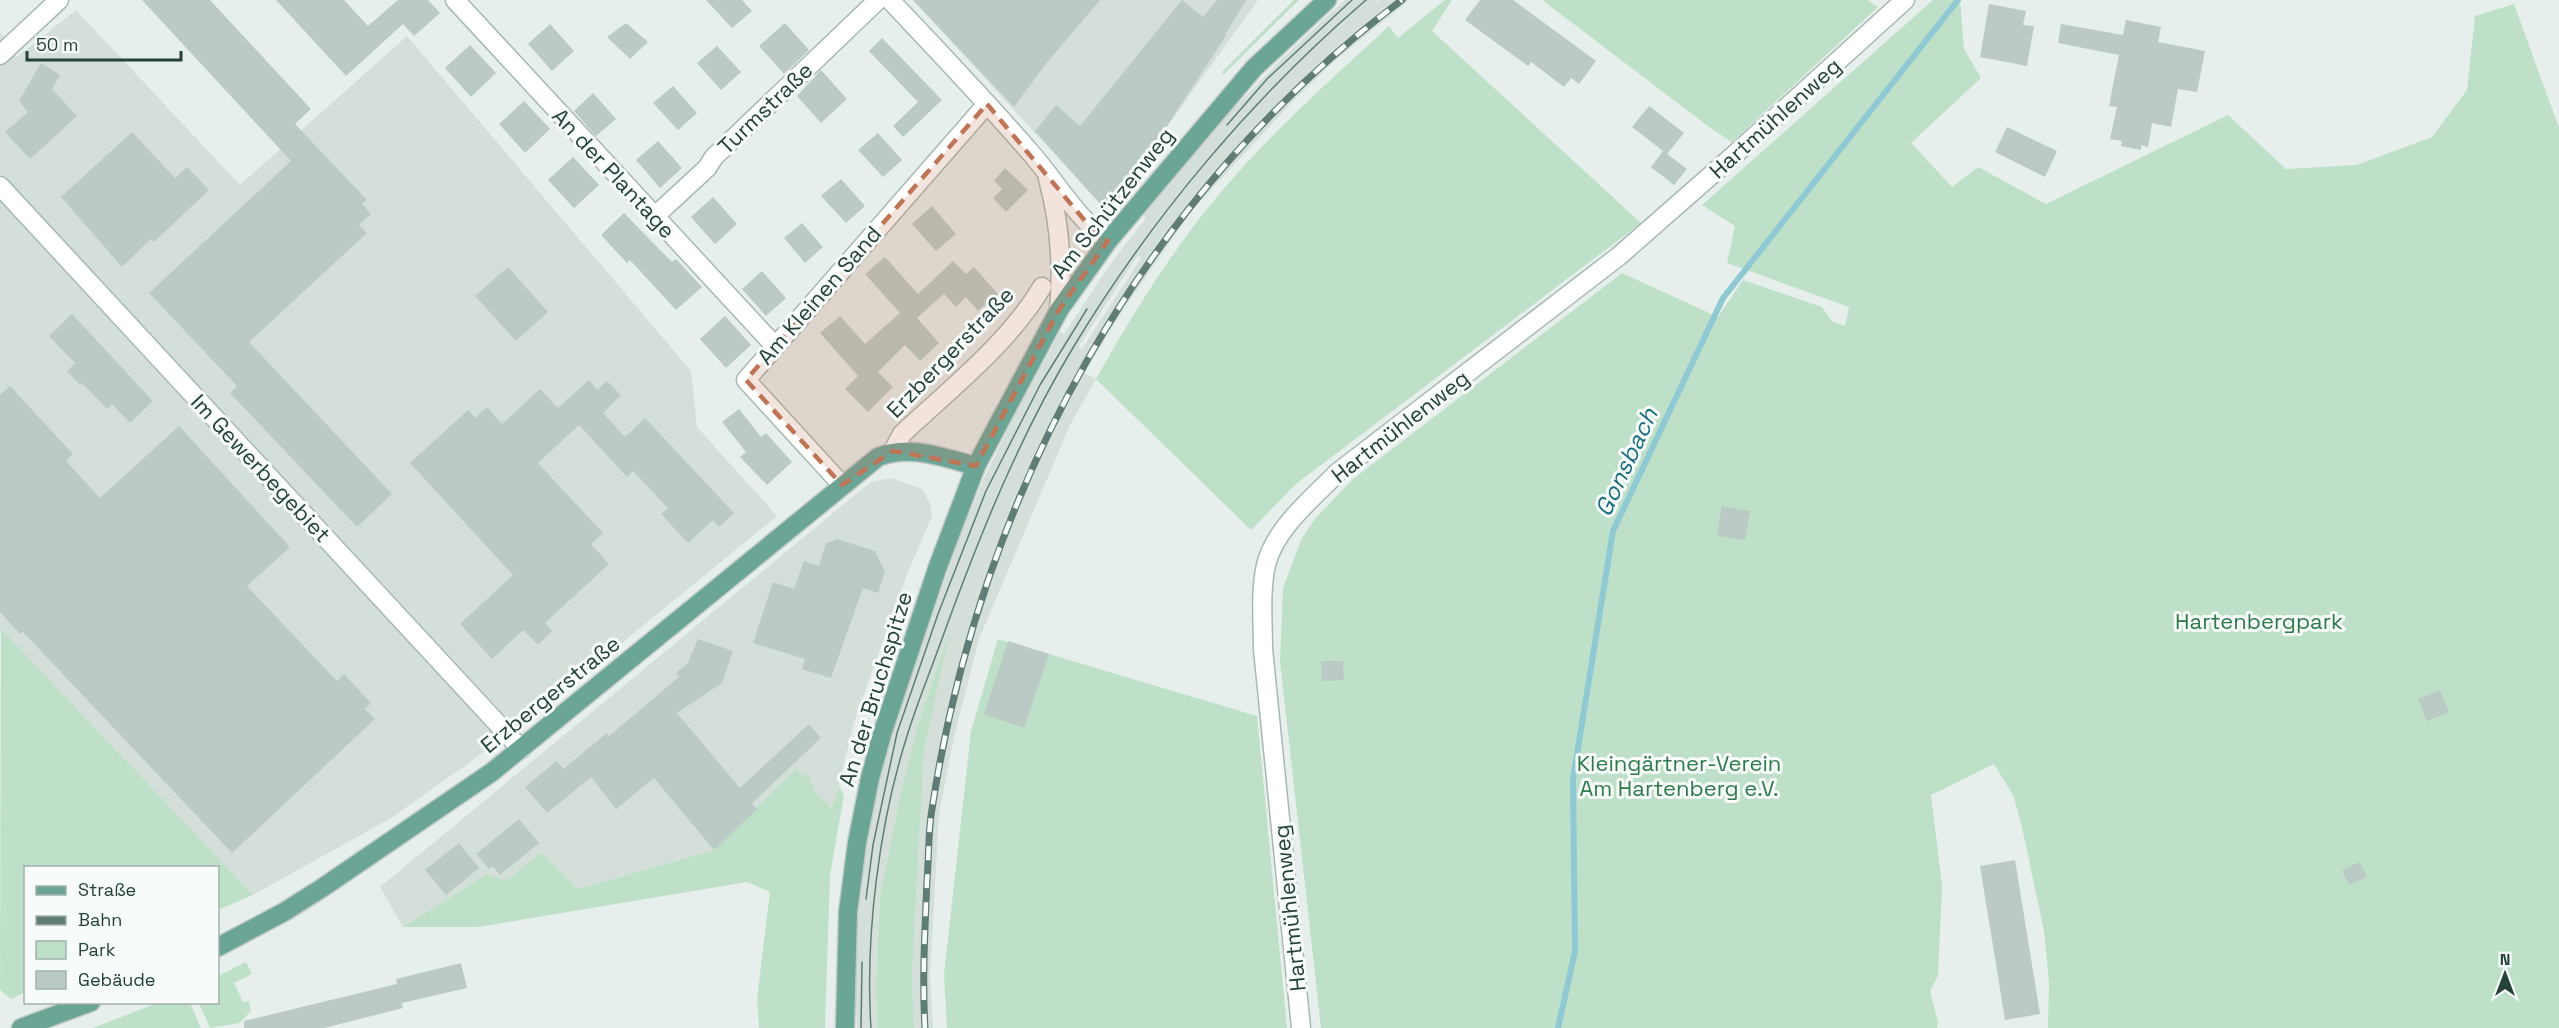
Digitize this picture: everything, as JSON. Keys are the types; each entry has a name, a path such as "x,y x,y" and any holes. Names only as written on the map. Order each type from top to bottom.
{"main road":[{"name":"Am Schützenweg","path":"976,466 1059,310 1108,242 1254,68 1327,0"},
{"name":"Erzbergerstraße","path":"219,947 322,888 470,788 521,749 878,457 893,451 905,450 976,466"},
{"name":"An der Bruchspitze","path":"846,1028 848,912 857,843 870,778 883,731 937,569 976,466"},
{"path":"21,1028 86,1004"}],"street":[{"path":"0,55 59,0"},
{"name":"An der Plantage","path":"455,0 774,345"},
{"name":"Turmstraße","path":"654,217 878,0"},
{"path":"890,0 1045,169 1073,210 1108,242"},
{"name":"Hartmühlenweg","path":"1301,1028 1263,649 1262,604 1266,564 1278,539 1301,509 1337,473 1619,256 1734,156 1905,0"},
{"name":"Am Kleinen Sand","path":"843,485 746,380 774,345 987,104"},
{"path":"1045,169 1058,222 1062,264 1059,310"},
{"name":"Im Gewerbegebiet","path":"0,186 521,749"},
{"name":"Erzbergerstraße","path":"893,451 902,434 996,344 1029,308 1042,287"}],"highlighted area":[{"path":"987,104 1091,228 1108,241 1059,310 976,466 893,451 842,485 746,380"}],"shaded area":[{"path":"913,0 1258,0 1108,209 1103,207"},
{"path":"1345,0 1378,0 1375,4 1380,0 1409,0 1331,64 1293,101 1193,209 1125,307 1084,373 1096,379 1070,425 979,639 955,733 939,813 930,975 933,1028 914,1028 912,975 924,752 948,636 919,721 900,796 880,897 876,985 877,1028 857,1028 855,987 858,919 864,866 877,792 898,716 959,540 984,478 1060,332 1064,334 1109,266 1146,218 1142,214 1228,114","holes":["1138,255 1141,258 1082,349 1079,346"]},
{"path":"76,10 240,185 407,36 691,371 697,427 777,516 563,691 466,765 391,818 253,895 0,630 0,32 17,57"},
{"path":"892,478 922,489 931,506 932,516 908,572 855,719 833,809 813,791 810,784 797,770 714,850 578,889 541,852 507,881 487,874 403,927 380,887 871,482"}],"green space":[{"path":"1294,0 1299,0 1223,75 1222,72"},
{"path":"1445,0 1452,0 1432,31 1641,223 1296,484 1251,530 1096,379 1158,276 1200,218 1243,167 1290,118 1389,26 1398,38"},
{"path":"1542,0 1867,0 1878,7 1732,142"},
{"path":"1933,0 1960,0 1964,49 1981,78 1911,143 1952,187 1978,167 2046,204 2228,115 2286,169 2357,165 2432,137 2467,90 2475,16 2514,4 2559,128 2559,1028 2048,1028 2049,982 2044,931 2013,795 1994,764 1931,795 1942,886 1938,976 1930,991 1938,1022 1937,1028 1321,1028 1280,661 1283,588 1302,538 1315,519 1353,479 1622,273 1718,317 1743,280 1822,307 1832,321 1845,326 1849,307 1727,263 1735,226 1702,205"},
{"path":"1,629 253,895 219,910 219,866 24,866 24,992 11,999 0,990"},
{"path":"950,629 924,752 912,975 914,1028 877,1028 876,985 880,897 900,796 919,721"},
{"path":"998,639 1257,716 1287,1028 947,1028 944,975 971,731"},
{"path":"796,769 802,775 809,776 814,791 832,808 839,786 844,795 830,876 825,1028 759,1028 757,999 770,892 747,882 478,927 403,927 487,874 507,881 541,852 578,889 714,850"},
{"path":"246,962 252,974 234,983 243,1002 249,1001 251,1011 239,1023 210,1028 199,1004 219,1004 219,976"},
{"path":"154,1004 190,1004 201,1028 93,1028"}],"building":[{"path":"142,0 210,0 311,109 295,124 367,200 362,204 371,214 359,225 367,233 249,342 392,494 357,527 230,393 237,386 149,293 291,161"},
{"path":"276,0 344,0 368,26 398,0 428,0 440,13 414,36 403,24 346,76"},
{"path":"706,0 742,0 752,11 732,28"},
{"path":"913,0 1100,0 1045,65 1014,107"},
{"path":"1182,0 1203,17 1217,0 1246,0 1226,36 1111,211 1103,207 1035,131 1056,105 1080,126"},
{"path":"1480,0 1513,0 1596,61 1579,84 1571,78 1564,87 1531,62 1528,66 1465,20"},
{"path":"1989,4 2026,11 2023,25 2034,26 2027,66 1980,57"},
{"path":"2126,20 2161,27 2158,42 2205,51 2197,92 2178,89 2171,127 2152,123 2148,147 2141,145 2141,150 2121,146 2122,141 2110,139 2117,107 2109,106 2119,55 2058,43 2061,24 2123,35"},
{"path":"626,23 648,42 630,59 607,37"},
{"path":"785,23 809,50 784,74 759,46"},
{"path":"550,24 574,51 552,71 528,44"},
{"path":"882,38 942,100 903,137 893,126 918,102 869,51"},
{"path":"470,45 496,73 471,97 445,68"},
{"path":"717,46 741,72 721,90 697,63"},
{"path":"41,63 60,75 52,89 77,116 30,159 5,132 28,112 19,101"},
{"path":"821,70 847,99 821,123 797,96"},
{"path":"673,86 697,113 678,130 653,103"},
{"path":"593,93 616,119 596,136 574,111"},
{"path":"524,101 550,129 525,153 499,124"},
{"path":"1649,106 1684,133 1667,154 1687,169 1674,185 1651,167 1663,151 1632,127"},
{"path":"2007,127 2057,151 2045,177 1995,152"},
{"path":"132,132 175,178 187,167 209,190 154,242 151,239 122,267 61,197"},
{"path":"878,133 902,160 883,177 858,150"},
{"path":"658,141 682,168 660,188 636,160"},
{"path":"573,157 599,185 574,208 548,180"},
{"path":"1005,168 1028,190 1006,212 993,198 1002,189 994,181"},
{"path":"841,179 865,206 846,223 821,196"},
{"path":"713,197 737,224 715,244 691,217"},
{"path":"932,206 956,234 936,251 912,224"},
{"path":"624,213 672,262 676,259 702,287 676,310 630,260 627,263 601,235"},
{"path":"802,223 823,247 805,263 784,238"},
{"path":"885,257 918,294 953,261 966,274 974,267 998,294 978,311 966,297 956,307 944,294 917,318 939,343 920,361 905,345 878,372 893,387 868,412 845,389 858,376 820,333 840,316 865,344 900,313 865,274"},
{"path":"508,267 548,312 516,341 475,296"},
{"path":"762,271 786,298 766,316 742,289"},
{"path":"72,314 153,401 130,423 112,404 107,409 67,371 75,363 49,336"},
{"path":"725,316 751,345 726,368 700,339"},
{"path":"589,380 597,390 607,381 621,395 603,413 625,437 645,418 734,513 719,527 713,520 688,543 661,514 668,508 633,471 627,477 579,425 538,463 603,533 591,544 609,564 545,623 552,631 538,645 523,630 492,659 460,624 513,575 410,463 468,410 475,418 487,407 502,424 540,389 558,408"},
{"path":"10,386 73,454 66,461 100,498 179,426 290,547 247,586 337,681 344,674 371,703 365,709 375,719 232,853 23,632 20,634 0,612 0,395"},
{"path":"739,409 761,437 766,433 792,462 767,485 740,457 746,452 722,422"},
{"path":"1722,506 1750,511 1745,540 1717,536"},
{"path":"837,539 875,551 885,571 878,593 863,588 831,678 802,669 805,659 753,643 773,582 794,589 804,561 819,566 826,543"},
{"path":"698,639 733,651 722,683 677,713 740,788 809,724 821,738 752,803 757,809 714,850 654,778 616,809 591,777 547,813 525,787 557,761 563,769 607,733 609,736 679,677 676,673 688,663"},
{"path":"1008,641 1049,654 1024,728 984,714"},
{"path":"1321,661 1343,661 1344,680 1322,681"},
{"path":"2440,690 2449,712 2427,721 2418,699"},
{"path":"519,819 539,843 500,875 493,866 489,869 476,854"},
{"path":"459,843 479,868 446,895 425,870"},
{"path":"2015,860 2040,1014 2005,1020 1980,866"},
{"path":"2360,862 2367,877 2349,885 2342,870"},
{"path":"461,963 467,988 402,1003 403,1008 324,1028 244,1028 244,1021 397,984 396,979"}],"waterway":[{"name":"Gonsbach","path":"1558,1028 1575,951 1573,779 1613,531 1723,298 1958,0"}],"tram line":[{"path":"1227,125 1267,79 1352,0"},
{"path":"871,1028 872,918 882,843 897,770 915,711 957,599 1001,488 1035,416 1104,298 1136,251 1206,161 1283,77 1366,0"},
{"path":"866,899 873,845 897,733 938,614 986,491 1040,385 1087,309"},
{"path":"861,1028 862,962"}],"railway":[{"path":"925,1028 925,936 932,809 955,691 989,576 1034,465 1088,358 1153,257 1226,163 1310,77 1402,0"}],"park label":[{"name":"Hartenbergpark","path":"2259,621"},
{"name":"Kleingärtner-Verein Am Hartenberg e.V.","path":"1679,776"}]}
